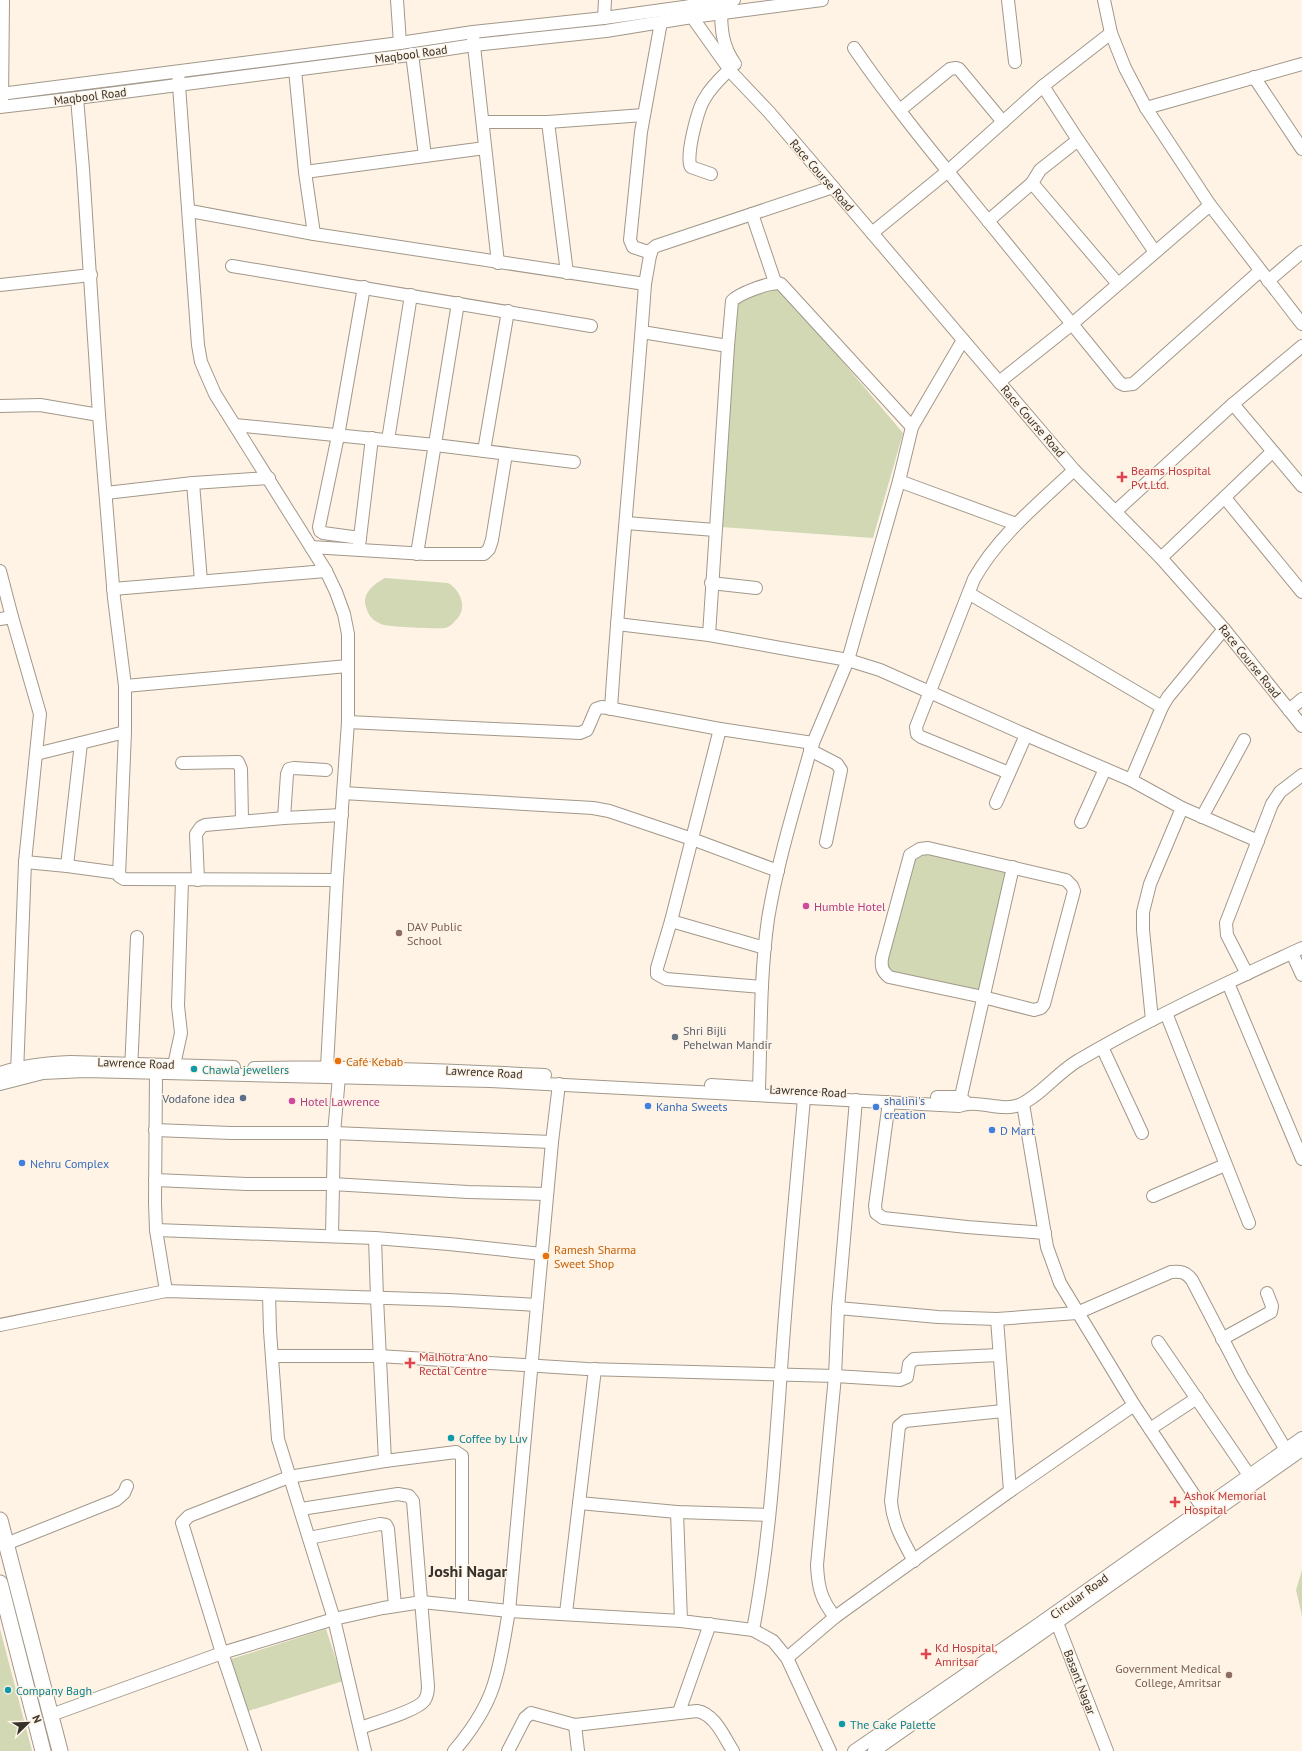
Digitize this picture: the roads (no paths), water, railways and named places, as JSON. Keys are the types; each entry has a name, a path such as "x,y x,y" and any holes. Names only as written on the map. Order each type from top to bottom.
{"main road":[{"path":"0,1523 60,1751"},
{"path":"0,1583 43,1751"}],"street":[{"path":"1,106 4,0"},
{"path":"397,0 400,43"},
{"path":"604,18 605,0"},
{"name":"Maqbool Road","path":"1,106 179,85 474,45 606,31 661,22 721,2 734,0"},
{"name":"Maqbool Road","path":"1,94 400,43 473,32 604,18 691,12 721,14 822,0"},
{"path":"1008,0 1015,62"},
{"path":"1104,0 1111,34 1125,68 1146,108 1210,205 1302,324"},
{"name":"Race Course Road","path":"721,2 723,42 727,54 769,112"},
{"name":"Race Course Road","path":"691,12 730,69 769,112 1074,470 1161,558 1224,630 1302,726"},
{"path":"651,253 633,247 630,243 644,115 661,22"},
{"path":"473,32 498,263"},
{"path":"872,233 948,171 1042,86 1111,34"},
{"path":"854,48 870,71 948,171 1120,383 1124,385 1133,384 1260,271"},
{"path":"412,54 425,156"},
{"path":"1146,108 1302,64"},
{"path":"900,110 950,69 956,68 959,69 1003,122"},
{"path":"711,174 691,167 689,161 690,150 698,112 704,99 730,69"},
{"path":"295,70 305,172 314,234"},
{"path":"178,72 190,211 198,345 201,362 215,394 326,571 344,614 348,634 348,722 337,880 327,1067"},
{"path":"1254,77 1302,149"},
{"path":"1042,86 1155,252"},
{"path":"76,98 91,275 99,414 113,589 125,686 120,878 182,880 337,880"},
{"path":"483,122 548,122 644,115"},
{"path":"548,122 567,273"},
{"path":"988,221 1032,183 1040,170 1078,140"},
{"path":"305,172 485,148"},
{"path":"1032,183 1118,284"},
{"path":"611,709 616,624 626,523 645,284 651,253 656,246 833,187"},
{"path":"999,382 1072,324 1210,205"},
{"path":"190,211 314,234 645,284"},
{"path":"752,214 775,282"},
{"path":"1268,281 1302,252"},
{"path":"232,266 591,326"},
{"path":"0,286 91,275"},
{"path":"709,635 711,583 728,346 732,302 734,299 740,294 775,282 781,284 912,427"},
{"path":"364,288 338,436 319,527 323,533 359,544 418,554 480,555 487,552 492,540 506,454"},
{"path":"388,440 411,295"},
{"path":"418,554 458,303"},
{"path":"484,451 508,311"},
{"path":"642,332 728,346"},
{"path":"759,1088 762,987 765,948 778,871 811,746 848,660 899,481 912,427 963,340"},
{"path":"1116,511 1233,404 1302,346"},
{"path":"1233,404 1302,486"},
{"path":"0,406 40,405 99,414"},
{"path":"235,426 372,438 574,462"},
{"path":"359,544 372,438"},
{"path":"1161,558 1272,452"},
{"path":"1009,773 917,734 916,727 970,594 974,580 980,569 1016,524 1074,470"},
{"path":"106,493 193,483 269,478"},
{"path":"899,481 1016,524"},
{"path":"193,483 201,581"},
{"path":"1225,498 1302,592"},
{"path":"626,523 715,530"},
{"path":"311,547 359,544"},
{"path":"0,571 40,714 25,862 17,1073"},
{"path":"113,589 326,571"},
{"path":"711,583 756,588"},
{"path":"970,594 1162,707"},
{"path":"0,619 12,617"},
{"path":"616,624 709,635 848,660 880,670 1105,770 1131,780 1182,808 1258,841"},
{"path":"1131,780 1162,707 1176,686 1224,630"},
{"path":"125,686 348,666"},
{"path":"1290,710 1302,699"},
{"path":"348,722 580,732 587,730 598,708 602,707 811,746 838,764 841,770 826,842"},
{"path":"720,729 671,921 657,968 658,974 666,979 762,987"},
{"path":"36,754 125,732"},
{"path":"996,803 1026,735"},
{"path":"1202,817 1244,740"},
{"path":"67,866 81,743"},
{"path":"182,764 235,761 240,764 242,820"},
{"path":"284,818 287,774 289,769 326,770"},
{"path":"1081,822 1105,770"},
{"path":"1247,974 1227,935 1226,923 1276,798 1280,792 1302,775"},
{"path":"343,793 593,808 609,811 692,839 778,871"},
{"path":"1152,1020 1143,930 1143,912 1150,884 1182,808"},
{"path":"198,880 196,834 201,827 209,823 342,815"},
{"path":"928,848 1013,868 1066,880 1072,886 1074,892 1044,1004 1041,1008 1034,1010 983,997 889,977 882,969 882,958 910,855 915,851 928,848"},
{"path":"25,862 119,873"},
{"path":"962,1102 983,997 1013,868"},
{"path":"174,1065 181,1033 178,1006 182,880"},
{"path":"671,921 765,948"},
{"path":"132,1068 133,1002 137,937"},
{"path":"1205,1511 1134,1405 1077,1313 1055,1273 1047,1247 1023,1104 1069,1066 1102,1047 1166,1013 1297,951 1302,975"},
{"path":"1228,984 1298,1139 1302,1158"},
{"path":"1166,1013 1249,1223"},
{"path":"1102,1047 1142,1132"},
{"name":"Lawrence Road","path":"0,1084 17,1073 45,1063 72,1062 132,1068 156,1074 340,1077 431,1074 759,1088 962,1102 1010,1107 1023,1104"},
{"name":"Lawrence Road","path":"132,1068 174,1065 252,1068 327,1067 737,1096 889,1102 962,1102"},
{"name":"Lawrence Road","path":"0,1073 17,1073"},
{"path":"156,1074 154,1130 156,1230 166,1292"},
{"path":"332,1236 334,1133 340,1077"},
{"path":"454,1751 472,1729 480,1715 496,1678 509,1611 547,1194 559,1084"},
{"path":"753,1630 759,1599 769,1515 787,1279 804,1098"},
{"path":"835,1617 826,1607 822,1599 817,1565 835,1376 838,1308 856,1100"},
{"path":"889,1102 875,1206 876,1213 883,1218 967,1227 1045,1233"},
{"path":"154,1130 231,1133 334,1133 552,1142"},
{"path":"1153,1196 1225,1165"},
{"path":"155,1180 247,1184 332,1184 468,1192 547,1194"},
{"path":"156,1230 375,1238 542,1254"},
{"path":"375,1238 379,1356 385,1461"},
{"path":"838,1308 912,1315 997,1319 1077,1313 1171,1272 1182,1272 1187,1274 1192,1280 1242,1376 1286,1450"},
{"path":"0,1325 166,1292 449,1300 537,1305"},
{"path":"1222,1339 1271,1312 1272,1306 1267,1293"},
{"path":"269,1295 278,1439 334,1618 365,1751"},
{"path":"997,1319 1010,1491"},
{"path":"1158,1342 1249,1475"},
{"path":"272,1356 379,1356 595,1369 835,1376 900,1380 907,1377 909,1364 914,1359 999,1355"},
{"path":"566,1613 595,1369"},
{"path":"1150,1429 1196,1398"},
{"path":"786,1658 835,1617 1010,1491 1134,1405"},
{"path":"914,1561 898,1531 892,1512 891,1501 899,1426 905,1421 1003,1410"},
{"name":"Circular Road","path":"1205,1511 1249,1475 1302,1438"},
{"name":"Circular Road","path":"874,1751 1055,1618 1205,1511 1302,1450"},
{"path":"255,1751 222,1653 182,1523 189,1516 289,1477 385,1461 456,1452 462,1456 462,1605"},
{"path":"6,1544 116,1500 124,1493 126,1486"},
{"path":"301,1509 398,1494 409,1496 412,1501 422,1602 428,1686 425,1700 415,1708 360,1728"},
{"path":"579,1503 677,1512 769,1515"},
{"path":"677,1512 681,1621"},
{"path":"309,1538 380,1524 386,1525 388,1529 395,1606"},
{"path":"51,1715 222,1653 334,1618 422,1602 509,1611 566,1613 681,1621 753,1630 773,1641 786,1658 830,1751"},
{"name":"Circular Road","path":"854,1751 1055,1618"},
{"name":"Basant Nagar","path":"1055,1618 1107,1751"},
{"path":"679,1712 710,1624"},
{"path":"508,1751 525,1718 531,1713 575,1724 679,1712 697,1712 708,1715 733,1751"},
{"path":"575,1724 578,1751"}],"place":[{"name":"Beams Hospital Pvt.Ltd.","path":"1122,477"},
{"name":"Humble Hotel","path":"806,906"},
{"name":"DAV Public School","path":"399,933"},
{"name":"Shri Bijli Pehelwan Mandir","path":"675,1037"},
{"name":"Café Kebab","path":"338,1061"},
{"name":"Chawla jewellers","path":"194,1069"},
{"name":"Vodafone idea","path":"243,1098"},
{"name":"Hotel Lawrence","path":"292,1101"},
{"name":"Kanha Sweets","path":"648,1106"},
{"name":"shalini's creation","path":"876,1107"},
{"name":"D Mart","path":"992,1130"},
{"name":"Nehru Complex","path":"22,1163"},
{"name":"Ramesh Sharma Sweet Shop","path":"546,1256"},
{"name":"Malhotra Ano Rectal Centre","path":"410,1363"},
{"name":"Coffee by Luv","path":"451,1438"},
{"name":"Ashok Memorial Hospital","path":"1175,1502"},
{"name":"Kd Hospital, Amritsar","path":"926,1654"},
{"name":"Government Medical College, Amritsar","path":"1229,1675"},
{"name":"Company Bagh","path":"8,1690"},
{"name":"The Cake Palette","path":"842,1724"}],"district":[{"name":"Joshi Nagar","path":"468,1571"}]}
